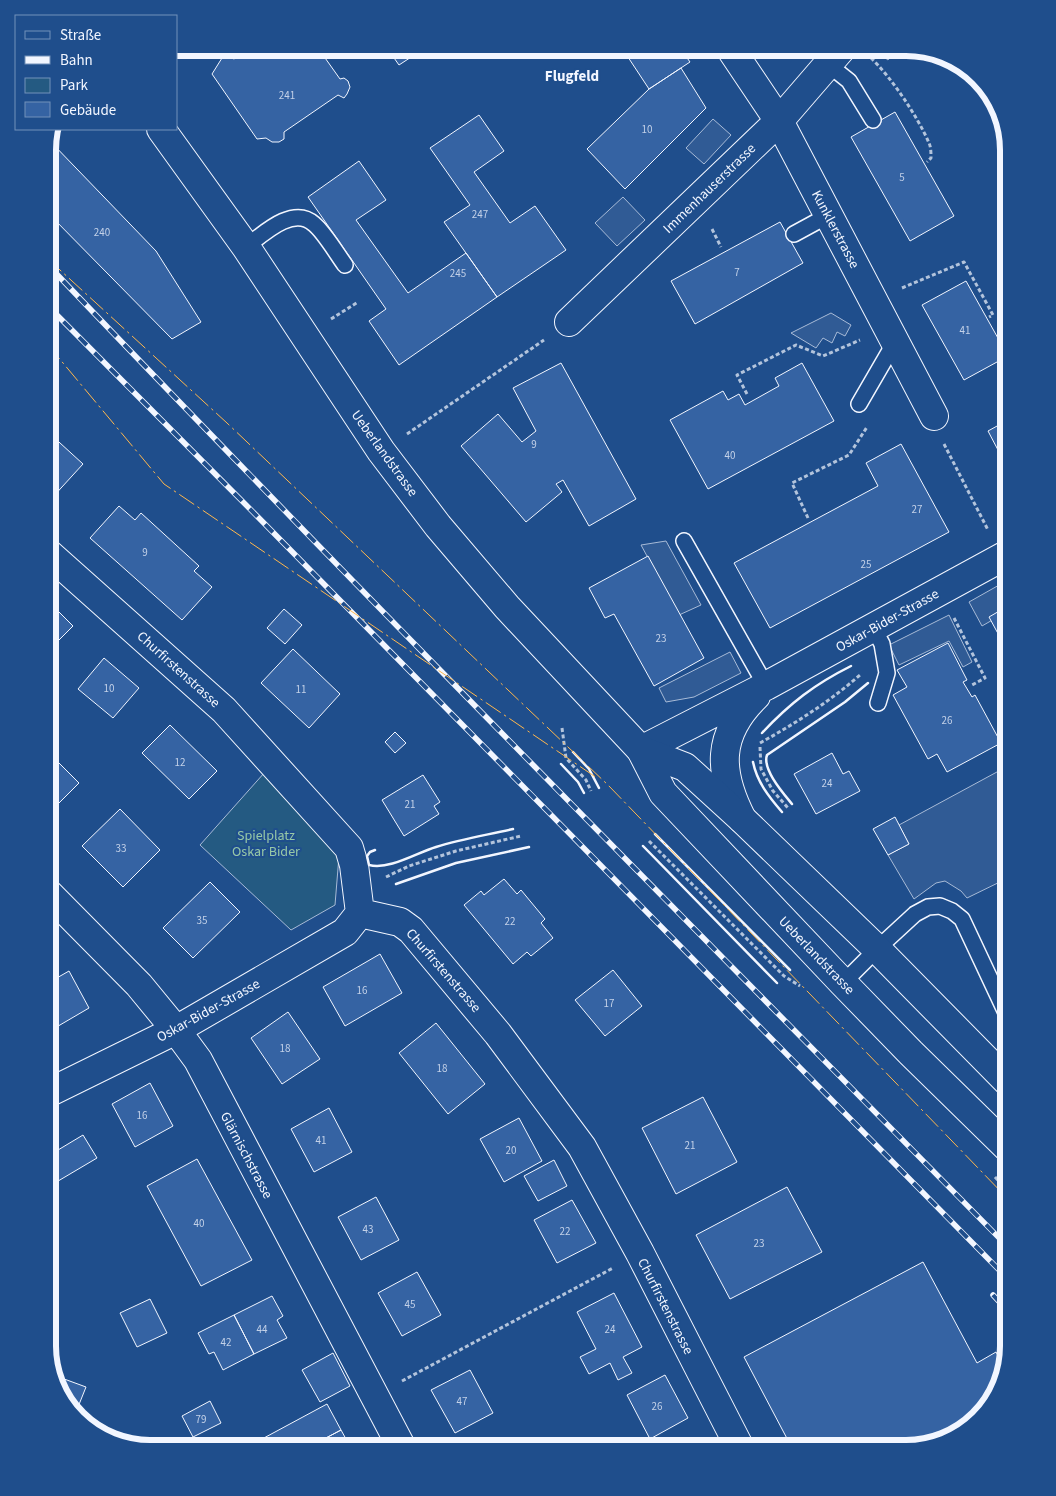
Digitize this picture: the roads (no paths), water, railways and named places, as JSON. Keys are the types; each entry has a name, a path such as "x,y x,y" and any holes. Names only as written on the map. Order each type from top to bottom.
{"street":[{"name":"Kunklerstrasse","path":"735,56 779,121 934,416"},
{"name":"Immenhauserstrasse","path":"569,322 845,56"},
{"name":"Ueberlandstrasse","path":"163,130 246,247 381,451 438,526 507,607 641,750 663,793 843,984 1000,1140"},
{"name":"Oskar-Bider-Strasse","path":"641,750 766,686 1000,558"},
{"name":"Churfirstenstrasse","path":"56,560 224,710 349,848 354,865 360,913 400,922 411,930 498,1034 582,1148 640,1254 736,1440"},
{"name":"Oskar-Bider-Strasse","path":"742,819 729,789 724,752 727,738 745,706 766,686"},
{"name":"Ueberlandstrasse","path":"641,750 685,766 877,949 1000,1074"},
{"name":"Glärnischstrasse","path":"56,901 139,985 198,1060 398,1440"},
{"name":"Oskar-Bider-Strasse","path":"56,1089 176,1030 345,932 360,913"}],"lane":[{"path":"846,56 849,81 873,120"},
{"path":"794,234 829,215"},
{"path":"246,247 287,219 300,217 314,223 345,265"},
{"path":"859,404 891,334"},
{"path":"684,542 766,686"},
{"path":"874,627 882,644 887,673 878,703"},
{"path":"843,984 915,914 928,908 940,906 952,911 962,919 1000,1000"}],"railway":[{"path":"56,273 406,635 1000,1239"},
{"path":"56,314 1000,1271"},
{"path":"993,1295 1000,1302"}],"district":[{"name":"Flugfeld","path":"572,76"}],"park label":[{"name":"Spielplatz Oskar Bider","path":"266,844"}]}
